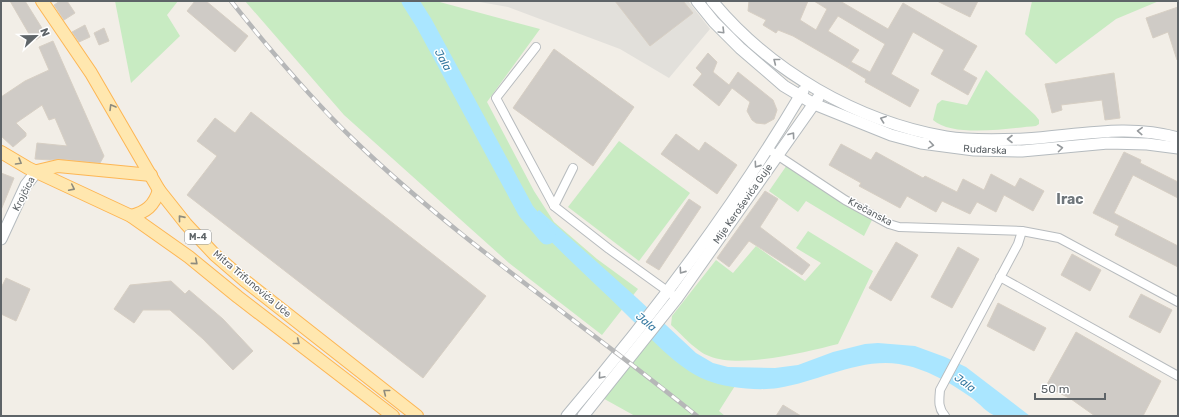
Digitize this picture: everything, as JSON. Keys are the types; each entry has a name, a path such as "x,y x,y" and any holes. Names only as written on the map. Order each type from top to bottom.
{"main road":[{"name":"Mitra Trifunovića Uče","path":"42,1 91,73 159,190 186,224 216,255 417,416"},
{"name":"Rudarska","path":"697,1 714,22 764,71 800,96 814,104 891,135 921,143 945,147 1022,151 1108,143 1147,144 1178,148"},
{"name":"Rudarska","path":"712,1 722,14 767,54 808,83 855,109 890,122 947,137 972,139 1023,139 1108,130 1146,132 1178,138"},
{"name":"Mije Keroševića Guje","path":"630,350 672,295 768,149 808,83"},
{"name":"Mije Keroševića Guje","path":"672,295 778,155 822,92"},
{"name":"M-4","path":"1,152 37,170"},
{"path":"37,170 58,166 125,171 151,175"},
{"name":"Mitra Trifunovića Uče","path":"37,170 131,216 189,257 238,297 393,416"},
{"name":"Krojčica","path":"2,233 16,211 26,185 37,170"},
{"path":"131,216 150,208 154,204 159,190"},
{"path":"567,416 630,350"},
{"path":"583,416 630,350"}],"street":[{"path":"536,47 496,98 554,206 609,249 672,295"},
{"name":"Krečanska","path":"768,149 845,200 889,224 900,227 1022,231 1060,238 1178,302"},
{"path":"554,206 573,168"},
{"path":"946,416 940,409 940,390 1018,244 1022,231"},
{"path":"1000,277 1178,376"}],"shaded area":[{"path":"474,1 688,1 710,29 669,78 620,49 508,7"}],"green space":[{"path":"115,1 178,1 167,15 180,36 131,83"},
{"path":"245,1 436,1 540,29 487,102 534,191 554,222 597,259 638,289 602,335 509,263 344,115"},
{"path":"1032,1 1159,1 1116,19 1056,64 1025,34"},
{"path":"986,70 1035,115 1039,120 1039,124 1036,126 997,130 968,130 942,126 933,120 937,104 942,100 967,105"},
{"path":"619,141 690,193 639,261 568,207"},
{"path":"787,165 873,218 864,236 806,201 798,212 769,191"},
{"path":"808,231 873,271 838,344 773,358 738,361 722,360 699,351 671,325 672,316 716,260 733,273 756,246 805,281 821,263 796,248"},
{"path":"653,329 692,361 740,378 719,411 725,416 635,416 599,396"}],"water":[{"path":"539,210 696,353 713,363 728,367 775,368 798,365 833,352 865,344 878,343 915,346 945,357 966,367 1030,416 993,415 972,398 947,382 918,369 899,364 868,364 793,385 770,389 732,387 706,380 684,368 674,360 554,244 530,219"}],"building":[{"path":"10,1 25,1 45,33 36,40 35,37 32,39"},
{"path":"60,1 67,1 75,13 64,20 54,5"},
{"path":"195,1 206,1 248,36 235,52 187,11"},
{"path":"615,1 683,1 693,13 650,46"},
{"path":"749,1 808,1 800,20 816,30 827,9 814,1 840,1 888,29 903,3 977,46 963,70 977,78 968,95 931,74 944,50 913,32 891,74 919,90 910,107 865,82 866,79 793,36 778,30 776,33 763,25 766,20 748,11","holes":["838,16 885,44 870,72 851,62 859,50 828,31"]},
{"path":"937,1 978,1 970,17"},
{"path":"1178,7 1177,60 1168,32 1153,38 1146,18"},
{"path":"85,25 90,37 79,42 72,32"},
{"path":"104,28 109,41 99,45 94,33"},
{"path":"53,41 104,156 100,163 59,159 35,159 37,143 67,146 55,118 49,120 42,105 16,123 26,133 26,136 13,147 1,136 1,97 25,81 49,70 39,47"},
{"path":"554,49 634,107 593,166 513,108"},
{"path":"708,53 717,62 713,72 729,85 738,72 773,100 777,110 774,119 765,124 756,123 752,120 747,111 750,102 732,88 719,106 693,85 702,74 696,68"},
{"path":"1114,73 1120,118 1105,120 1102,100 1061,105 1062,110 1052,113 1045,84"},
{"path":"251,112 486,296 423,378 187,195 217,156 197,141 215,118 235,133"},
{"path":"676,134 699,151 705,142 737,165 717,194 661,154"},
{"path":"841,144 871,160 876,152 923,178 925,176 957,192 963,179 984,190 991,174 1015,187 1020,178 1044,191 1033,211 1004,195 996,212 977,202 970,214 942,201 936,212 907,196 900,208 859,186 861,183 829,165"},
{"path":"1124,152 1141,160 1140,163 1178,182 1178,198 1133,175 1114,213 1178,246 1178,267 1115,235 1119,226 1093,213"},
{"path":"1,173 14,178 1,210"},
{"path":"765,191 778,199 760,227 810,265 802,275 749,241 729,267 717,258"},
{"path":"689,199 701,207 659,270 646,262"},
{"path":"896,242 918,255 891,301 869,288"},
{"path":"958,247 979,259 952,308 931,297"},
{"path":"1072,254 1101,270 1090,291 1061,275"},
{"path":"6,278 30,289 16,321 1,314 1,288"},
{"path":"171,281 185,294 189,290 223,319 253,351 233,370 203,339 170,310 143,310 134,323 114,309 130,285"},
{"path":"1141,294 1172,310 1160,333 1129,317"},
{"path":"998,303 1046,328 1034,351 987,326"},
{"path":"1076,332 1161,381 1143,416 1095,416 1071,399 1046,386"},
{"path":"783,405 801,416 776,416"}],"waterway":[{"name":"Jala","path":"410,1 424,23 526,211 547,236"}],"railway":[{"path":"231,1 276,56 323,109 396,179 480,249 697,416"}],"district":[{"name":"Irac","path":"1070,199"}]}
